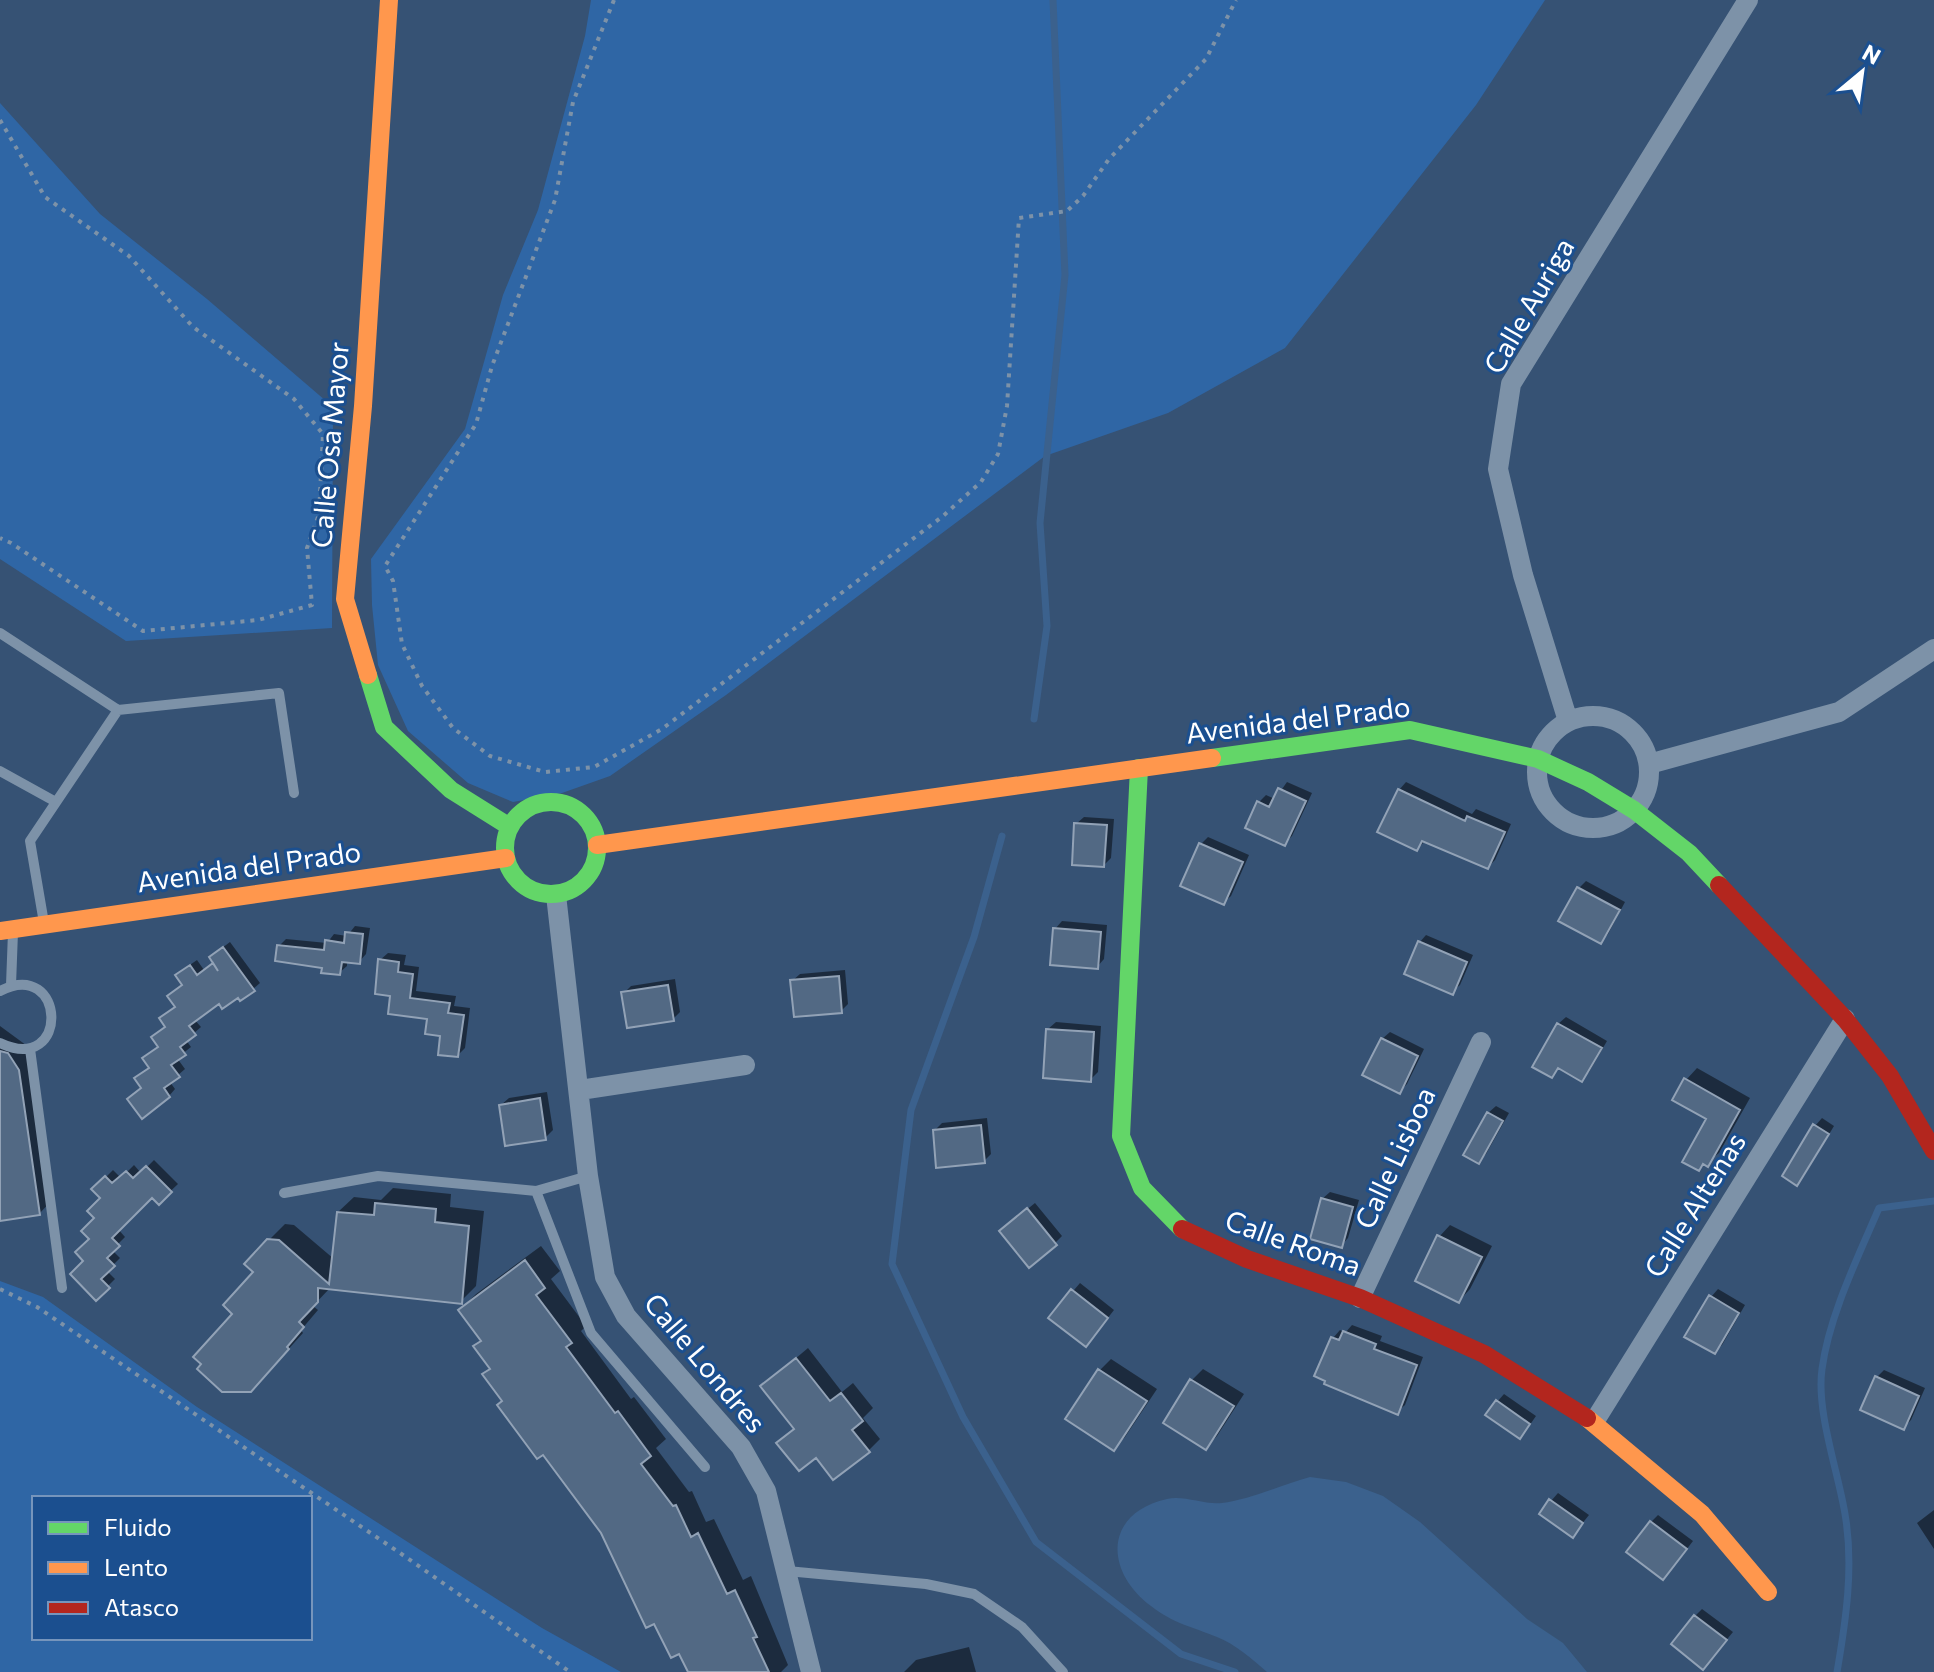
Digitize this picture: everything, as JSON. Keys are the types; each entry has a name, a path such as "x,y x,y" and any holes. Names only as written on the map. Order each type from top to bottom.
{"street":[{"name":"Calle Osa Mayor","path":"389,0 363,406 345,599 384,727 451,790 510,827"},
{"name":"Calle Auriga","path":"1568,721 1523,575 1498,469 1511,384 1748,0"},
{"path":"1649,764 1839,712 1934,649"},
{"path":"1585,716 1603,716 1620,722 1634,733 1644,748 1649,764 1649,781 1644,797 1620,821 1603,827 1584,827 1567,822 1552,811 1542,795 1537,778 1538,759 1554,731 1568,721 1585,716"},
{"name":"Avenida del Prado","path":"597,845 1410,730 1538,759 1588,782 1634,810 1689,853 1845,1019 1890,1076 1934,1151"},
{"name":"Calle Roma","path":"1139,768 1121,1136 1142,1188 1185,1232 1247,1259 1360,1298 1484,1354 1594,1422 1702,1514 1768,1592"},
{"path":"540,803 560,803 579,811 592,826 597,845 597,857 587,878 578,886 556,895 534,892 515,878 506,858 505,842 510,827 522,812 540,803"},
{"name":"Avenida del Prado","path":"6,930 506,858"},
{"name":"Calle Londres","path":"556,895 588,1176 605,1277 626,1316 741,1447 766,1491 811,1672"},
{"name":"Calle Altenas","path":"1594,1422 1845,1019"},
{"name":"Calle Lisboa","path":"1360,1298 1481,1042"},
{"path":"580,1090 745,1065"}],"lane":[{"path":"0,633 118,710 279,693 294,793"},
{"path":"44,925 30,841 118,710"},
{"path":"0,771 56,802"},
{"path":"6,930 11,985"},
{"path":"0,991 11,985 32,986 48,998 54,1018 47,1038 30,1049 14,1050 0,1043"},
{"path":"30,1049 62,1288"},
{"path":"284,1193 378,1176 536,1191 588,1176"},
{"path":"536,1191 591,1333 705,1467"},
{"path":"787,1571 926,1584 974,1594 1022,1627 1063,1672"}],"path":[{"path":"614,0 573,102 555,200 492,366 476,424 385,566 393,581 402,644 422,686 453,728 490,756 545,772 594,767 662,729 943,516 981,482 998,454 1007,406 1019,218 1067,211 1083,196 1109,159 1206,59 1236,0"},
{"path":"0,120 45,197 129,256 193,327 294,399 323,434 319,514 307,548 312,605 258,620 143,631 0,538"},
{"path":"0,1289 37,1307 570,1672"}],"shaded area":[{"path":"591,0 1545,0 1476,105 1285,348 1168,413 1045,456 726,695 610,776 562,793 513,802 468,783 408,731 378,665 371,559 465,429 503,295 538,210 585,36"},
{"path":"0,103 100,214 207,299 333,407 332,628 126,641 0,559"},
{"path":"0,1281 43,1297 197,1407 542,1628 621,1672 0,1672"},
{"path":"1310,1477 1346,1482 1383,1496 1420,1522 1527,1619 1563,1643 1587,1672 1267,1672 1230,1644 1159,1612 1136,1592 1125,1576 1118,1545 1122,1530 1131,1517 1146,1506 1174,1498 1215,1503 1232,1501"}],"building":[{"path":"1278,788 1306,801 1285,846 1245,828 1257,801 1269,807"},
{"path":"1398,789 1465,821 1467,816 1505,832 1488,869 1422,841 1417,851 1377,832"},
{"path":"1074,823 1107,825 1104,867 1072,865"},
{"path":"1199,843 1243,862 1224,905 1180,886"},
{"path":"1577,887 1620,910 1601,944 1558,921"},
{"path":"1053,928 1101,932 1098,969 1050,965"},
{"path":"345,932 363,934 360,964 342,962 340,975 321,973 322,968 275,961 277,945 324,950 325,940 344,943"},
{"path":"1418,941 1467,962 1453,995 1404,974"},
{"path":"223,947 255,991 222,1009 219,1004 189,1026 196,1035 180,1047 186,1055 171,1065 180,1077 164,1088 170,1097 142,1119 127,1099 141,1088 134,1078 149,1068 142,1058 158,1047 151,1037 165,1027 159,1018 175,1007 167,996 182,985 175,975 190,965 197,975 213,963 209,957"},
{"path":"378,959 399,962 398,972 413,974 410,998 450,1003 448,1013 464,1015 458,1057 438,1055 440,1036 425,1034 427,1019 388,1014 390,996 375,994"},
{"path":"839,976 842,1013 794,1017 790,980"},
{"path":"668,985 674,1021 627,1028 621,992"},
{"path":"1557,1023 1602,1048 1582,1082 1558,1068 1552,1078 1532,1067"},
{"path":"1046,1029 1094,1032 1091,1082 1043,1078"},
{"path":"1381,1038 1418,1056 1400,1094 1362,1075"},
{"path":"0,1051 8,1053 19,1070 40,1215 0,1221"},
{"path":"1684,1078 1740,1110 1708,1167 1703,1164 1699,1171 1682,1162 1706,1119 1672,1100"},
{"path":"540,1098 546,1140 505,1146 499,1105"},
{"path":"1487,1112 1503,1121 1479,1164 1463,1155"},
{"path":"1813,1124 1829,1134 1797,1186 1782,1176"},
{"path":"981,1125 985,1163 936,1168 933,1130"},
{"path":"146,1166 172,1192 159,1205 152,1198 112,1238 120,1246 107,1258 115,1266 101,1279 110,1288 96,1301 70,1274 83,1261 75,1252 89,1239 81,1231 94,1218 87,1211 100,1198 91,1189 105,1176 112,1183 126,1171 133,1178"},
{"path":"1321,1198 1353,1207 1342,1248 1310,1239"},
{"path":"375,1203 436,1209 435,1222 469,1226 462,1304 318,1288 318,1302 299,1322 304,1327 251,1392 222,1392 197,1369 201,1364 193,1357 232,1314 223,1305 253,1272 244,1264 267,1239 279,1240 329,1284 337,1212 374,1215"},
{"path":"1027,1208 1057,1245 1029,1268 999,1231"},
{"path":"1437,1235 1482,1257 1459,1303 1415,1281"},
{"path":"525,1260 545,1288 536,1295 572,1343 566,1347 651,1456 641,1464 673,1506 676,1505 691,1537 698,1533 727,1594 735,1590 769,1672 688,1672 679,1654 671,1658 654,1624 646,1628 601,1533 543,1455 537,1459 497,1405 502,1401 482,1374 490,1369 473,1346 481,1341 458,1310"},
{"path":"1071,1289 1108,1318 1086,1347 1048,1318"},
{"path":"1709,1295 1739,1313 1715,1354 1684,1337"},
{"path":"1343,1331 1376,1344 1374,1349 1417,1365 1398,1415 1324,1384 1325,1381 1314,1376 1331,1337 1339,1340"},
{"path":"796,1358 830,1401 841,1393 863,1421 852,1430 870,1452 833,1480 816,1458 799,1471 776,1443 794,1429 760,1386"},
{"path":"1098,1369 1147,1401 1114,1451 1065,1419"},
{"path":"1875,1376 1919,1396 1904,1430 1860,1410"},
{"path":"1190,1379 1234,1406 1206,1450 1163,1423"},
{"path":"1496,1400 1530,1424 1520,1439 1485,1415"},
{"path":"1549,1499 1583,1523 1573,1538 1539,1514"},
{"path":"1650,1521 1687,1549 1663,1580 1626,1552"},
{"path":"1694,1615 1727,1640 1703,1670 1671,1644"}],"waterway":[{"path":"1034,719 1047,626 1040,523 1065,275 1053,0"},
{"path":"1002,836 974,937 911,1110 892,1264 963,1417 1036,1542 1181,1654 1235,1672"},
{"path":"1837,1672 1846,1613 1849,1553 1845,1514 1822,1403 1822,1369 1826,1349 1845,1287 1879,1208 1934,1201"}],"traffic: fast":[{"path":"368,675 384,727 451,790 510,827"},
{"path":"1212,758 1410,730 1538,759 1588,782 1634,810 1689,853 1719,885"},
{"path":"1139,768 1121,1136 1142,1188 1182,1229"},
{"path":"551,802 569,806 583,816 593,830 597,848 593,866 583,880 569,890 551,894 533,890 519,880 509,866 505,848 509,830 519,816 533,806 551,802"}],"traffic: slow":[{"path":"368,675 345,599 363,406 389,0"},
{"path":"597,845 1212,758"},
{"path":"0,931 506,858"},
{"path":"1587,1418 1702,1514 1768,1592"}],"traffic: jam":[{"path":"1719,885 1845,1019 1890,1076 1934,1151"},
{"path":"1182,1229 1247,1259 1360,1298 1484,1354 1587,1418"}]}
